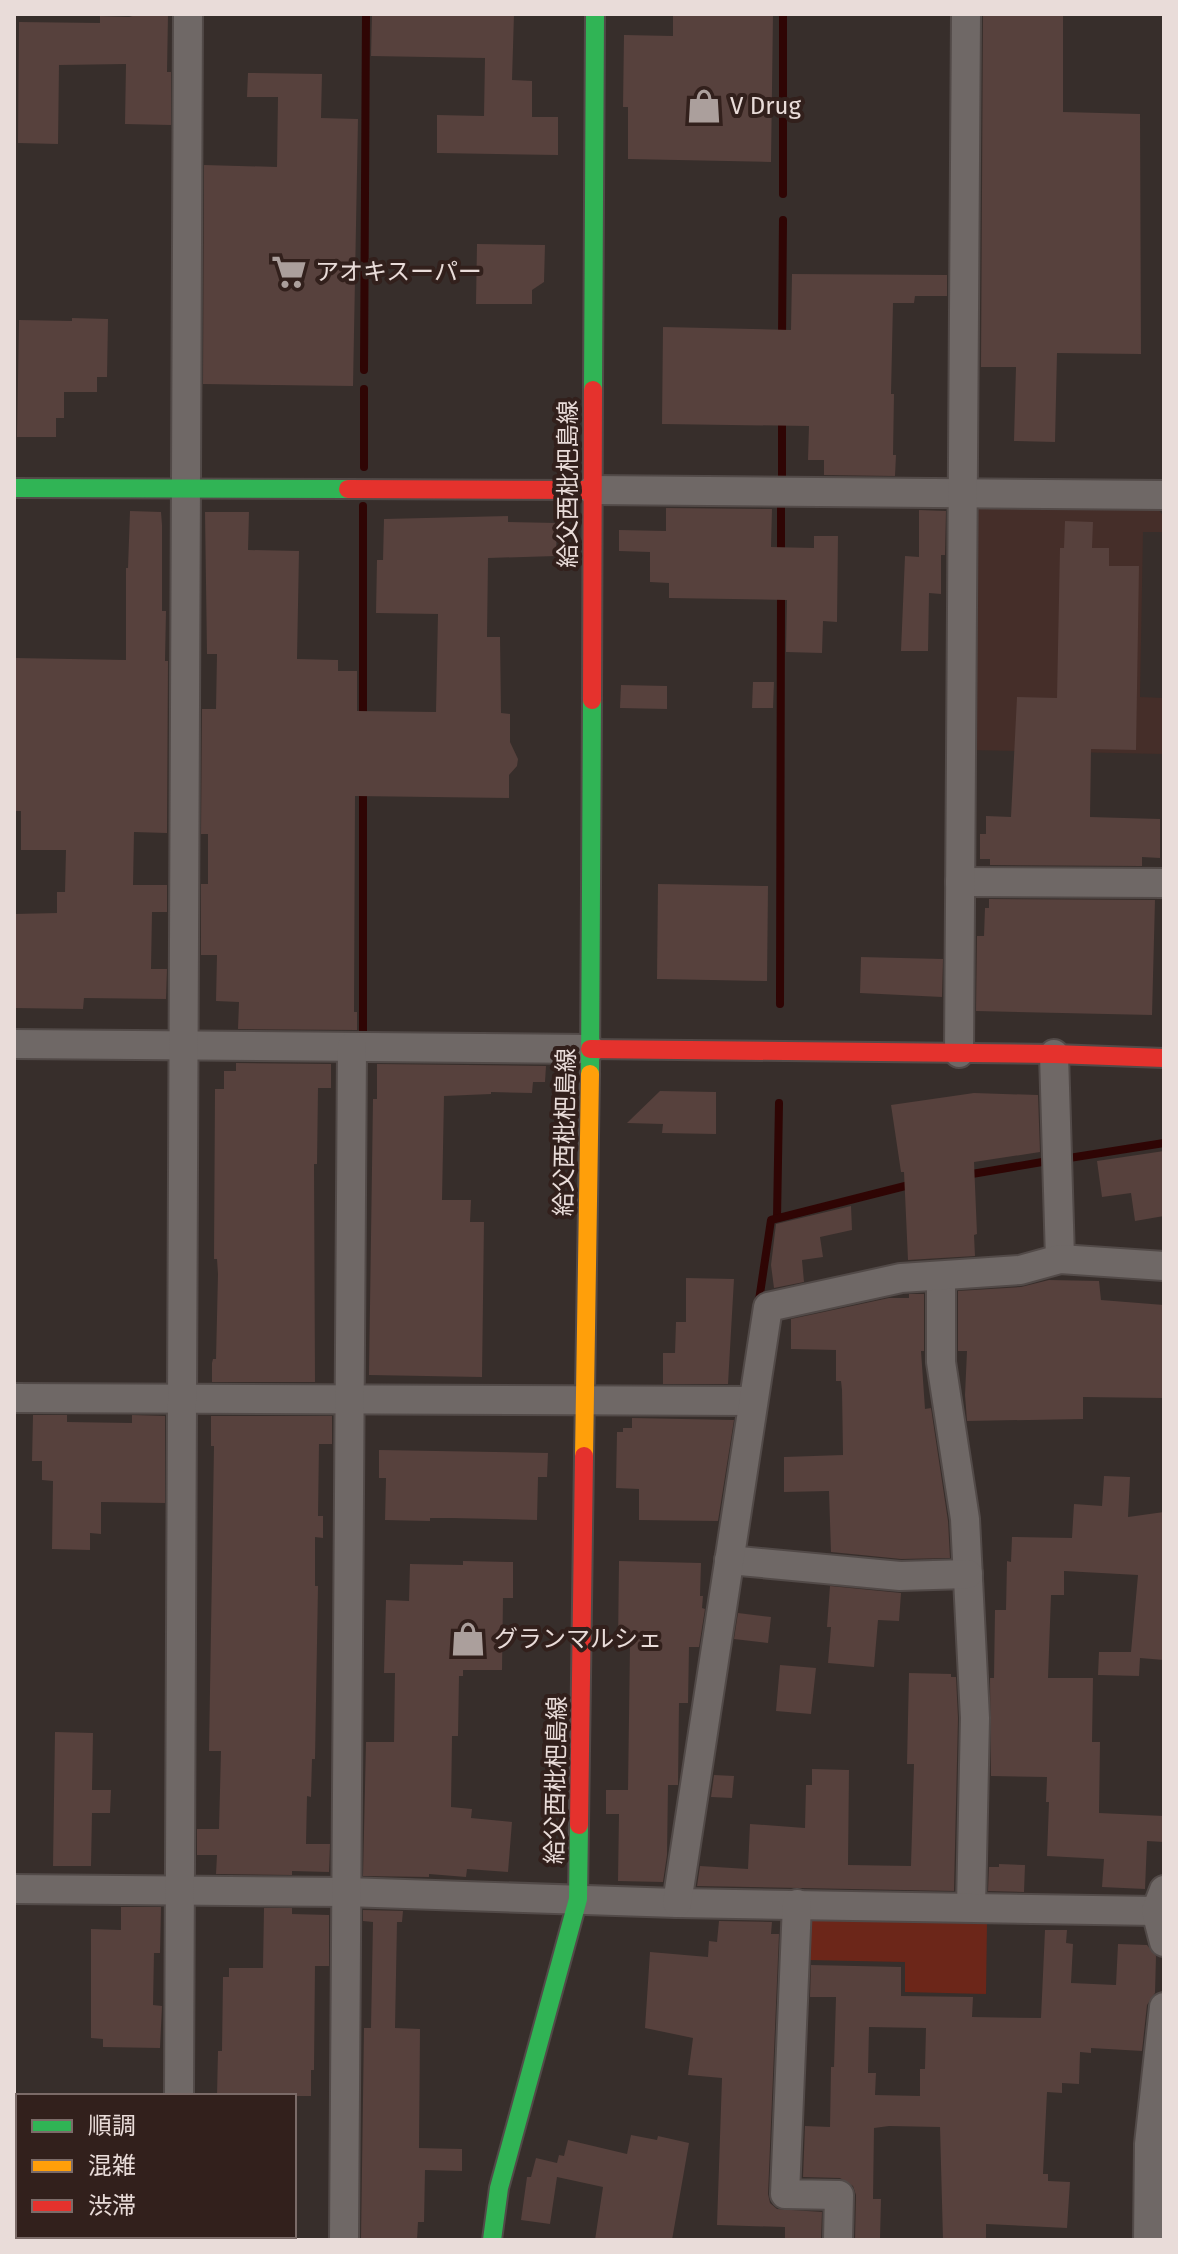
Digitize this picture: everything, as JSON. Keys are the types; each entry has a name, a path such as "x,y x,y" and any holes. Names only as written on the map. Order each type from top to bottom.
{"main road":[{"name":"給父西枇杷島線","path":"492,2240 499,2188 578,1899 590,1049 595,14"},
{"path":"14,488 592,490"},
{"path":"590,1049 1164,1058"}],"street":[{"path":"179,2094 188,14"},
{"path":"959,1053 966,14"},
{"path":"592,490 1164,495"},
{"path":"960,882 1164,883"},
{"path":"14,1044 590,1049"},
{"path":"344,2240 352,1047"},
{"path":"1054,1054 1060,1259"},
{"path":"677,1903 768,1307 901,1278 1020,1270 1060,1259 1164,1266"},
{"path":"941,1276 941,1362 965,1519 975,1718 971,1907"},
{"path":"14,1398 753,1401"},
{"path":"729,1560 900,1576 968,1574"},
{"path":"14,1889 346,1892 677,1903 971,1907 1160,1901 1164,1942"},
{"path":"797,1904 785,2194 839,2195 838,2240"},
{"path":"1148,2240 1164,2007"}],"shaded area":[{"path":"982,503 1155,505 1164,517 1164,532 1143,532 1140,697 1164,698 1164,754 968,750 970,518"},
{"path":"809,1918 987,1922 986,1994 905,1992 905,1962 808,1960"}],"building":[{"path":"168,14 167,72 171,72 171,125 125,124 126,64 59,65 58,144 18,143 19,22 100,23 100,16 129,17"},
{"path":"372,14 514,14 512,80 532,81 532,117 558,117 558,155 437,153 437,115 484,116 485,58 371,56"},
{"path":"673,14 773,14 771,162 628,159 628,107 623,107 624,35 673,36"},
{"path":"983,14 1063,14 1063,112 1140,114 1141,354 1057,353 1055,442 1014,441 1016,367 981,367"},
{"path":"248,73 322,74 321,118 358,119 353,386 203,384 204,165 277,167 278,97 247,97"},
{"path":"477,244 545,245 544,282 532,290 532,304 476,304"},
{"path":"792,274 947,275 947,296 915,296 914,303 893,303 891,394 894,394 895,476 824,475 824,460 808,460 809,426 662,424 663,327 791,330"},
{"path":"72,318 108,319 107,377 97,377 97,392 64,392 64,418 56,418 56,437 17,437 19,320 72,321"},
{"path":"666,508 772,509 771,547 814,548 814,536 838,536 837,622 823,621 822,653 786,652 787,600 669,598 669,583 650,582 650,552 619,551 619,530 666,531"},
{"path":"919,510 946,511 941,594 929,593 928,651 901,651 905,556 919,557"},
{"path":"130,511 161,512 162,525 162,611 166,611 165,661 168,661 167,833 134,832 133,885 167,885 167,912 152,912 151,969 167,969 166,999 84,998 83,1009 14,1008 15,914 57,913 57,892 65,892 66,850 21,850 21,811 15,811 15,658 126,660 126,568"},
{"path":"205,512 249,512 248,550 299,551 297,659 338,660 338,671 357,671 357,711 436,712 438,614 376,613 377,560 383,560 384,519 508,516 508,522 557,523 556,556 488,558 487,637 500,637 501,713 510,714 510,742 518,759 517,766 509,775 509,798 355,796 354,1012 357,1012 357,1030 238,1029 239,1002 216,1001 217,955 201,955 201,884 208,884 208,834 201,834 202,709 216,709 217,654 207,654"},
{"path":"1065,521 1093,522 1092,548 1109,548 1109,566 1139,566 1136,750 1091,749 1090,817 1160,819 1160,858 1142,857 1142,866 990,865 990,859 980,859 980,834 986,834 986,816 1011,817 1017,697 1057,698 1060,548 1064,548"},
{"path":"753,682 774,682 773,708 752,708"},
{"path":"621,685 667,686 667,709 620,708"},
{"path":"658,884 768,886 767,981 657,979"},
{"path":"989,899 1155,900 1152,1015 976,1011 977,936 984,936 985,908 989,908"},
{"path":"861,957 943,959 942,997 860,993"},
{"path":"236,1063 331,1064 331,1088 318,1088 317,1164 314,1164 315,1382 212,1382 212,1363 216,1359 218,1274 217,1259 214,1259 215,1089 224,1089 224,1071 236,1071"},
{"path":"377,1064 546,1066 545,1082 533,1082 532,1093 444,1096 442,1200 471,1200 470,1222 484,1222 482,1377 369,1375 373,1099 377,1099"},
{"path":"660,1091 716,1092 716,1134 662,1133 663,1124 627,1123"},
{"path":"974,1093 1038,1095 1040,1152 974,1162 975,1256 908,1260 904,1172 901,1172 891,1105"},
{"path":"1164,1151 1164,1216 1135,1221 1131,1193 1102,1197 1097,1161"},
{"path":"851,1206 852,1230 820,1237 823,1257 802,1260 804,1282 774,1288 771,1265 776,1224"},
{"path":"686,1278 734,1279 728,1384 663,1384 663,1353 675,1353 676,1322 686,1322"},
{"path":"1049,1280 1099,1281 1101,1300 1164,1305 1164,1398 1083,1397 1083,1419 967,1421 967,1351 958,1351 958,1291 1021,1287"},
{"path":"909,1294 924,1294 924,1351 921,1351 925,1409 931,1408 948,1521 950,1558 901,1559 831,1552 829,1491 784,1492 784,1457 843,1455 842,1390 841,1381 836,1381 836,1350 791,1349 791,1319 889,1298 909,1298"},
{"path":"33,1415 67,1415 67,1422 132,1423 132,1415 165,1416 165,1503 101,1502 101,1534 90,1533 90,1550 52,1549 53,1481 42,1480 42,1461 32,1461"},
{"path":"211,1416 332,1416 332,1444 319,1444 318,1516 323,1516 323,1538 315,1537 315,1586 318,1586 315,1759 312,1759 311,1797 307,1796 306,1844 330,1844 329,1872 216,1874 217,1855 197,1855 197,1829 219,1829 221,1751 209,1751 214,1446 211,1446"},
{"path":"632,1418 734,1420 718,1521 639,1520 639,1489 616,1488 617,1432 632,1428"},
{"path":"379,1450 548,1453 547,1477 538,1477 537,1520 385,1520 386,1478 379,1478"},
{"path":"1104,1476 1130,1477 1128,1517 1164,1512 1164,1660 1140,1658 1139,1676 1098,1675 1099,1652 1131,1652 1138,1575 1064,1571 1064,1595 1051,1595 1048,1678 1093,1678 1092,1742 1100,1742 1099,1813 1164,1816 1164,1842 1147,1841 1145,1889 1102,1887 1104,1859 1047,1856 1047,1777 991,1776 990,1678 994,1678 995,1610 1006,1610 1007,1561 1011,1562 1012,1537 1072,1538 1074,1504 1102,1506"},
{"path":"463,1561 513,1562 513,1598 503,1598 502,1670 463,1670 463,1676 459,1676 458,1736 452,1736 451,1807 472,1809 471,1818 512,1822 508,1872 467,1869 466,1877 429,1874 429,1877 363,1876 366,1742 394,1742 395,1673 384,1673 386,1600 409,1601 410,1564 463,1565"},
{"path":"619,1561 701,1563 700,1596 703,1596 702,1608 705,1609 699,1647 689,1647 688,1703 679,1703 678,1785 668,1785 667,1855 663,1882 618,1881 619,1814 606,1814 606,1790 628,1790 630,1645 618,1645"},
{"path":"830,1586 901,1593 899,1621 878,1620 874,1667 828,1663"},
{"path":"738,1613 771,1617 768,1643 734,1639"},
{"path":"780,1665 816,1668 811,1714 776,1711"},
{"path":"909,1673 951,1674 951,1677 956,1677 954,1891 697,1886 700,1866 748,1869 750,1824 805,1828 806,1785 812,1785 812,1769 849,1770 848,1865 911,1866 914,1764 907,1764"},
{"path":"55,1732 93,1733 92,1790 111,1790 110,1813 92,1813 91,1866 53,1866"},
{"path":"714,1775 734,1776 732,1798 711,1797"},
{"path":"999,1864 1025,1865 1024,1892 988,1891 989,1867 999,1867"},
{"path":"121,1907 161,1907 160,1953 154,1953 153,2005 162,2006 160,2048 103,2047 103,2039 91,2038 91,1929 121,1930"},
{"path":"264,1908 292,1908 292,1914 329,1915 329,1966 315,1966 311,2096 217,2094 218,2051 222,2051 223,1977 229,1977 229,1968 263,1968"},
{"path":"363,1910 403,1911 402,1922 397,1922 395,2028 420,2029 419,2148 462,2149 462,2171 425,2170 424,2222 418,2222 417,2240 361,2239 364,2028 371,2028 373,1922 363,1921"},
{"path":"719,1921 772,1922 771,1934 779,1934 768,2194 770,2203 777,2209 822,2212 821,2240 785,2240 785,2227 717,2225 722,2078 688,2075 693,2038 645,2028 650,1952 708,1957 709,1941 717,1942"},
{"path":"1045,1930 1067,1930 1066,1943 1073,1944 1071,1983 1116,1985 1118,1944 1147,1945 1156,1956 1155,1993 1147,2005 1142,2051 1091,2048 1091,2053 1080,2052 1079,2084 1062,2083 1062,2093 1047,2092 1043,2174 1048,2174 1048,2181 1070,2182 1067,2228 986,2224 986,2240 943,2240 940,2127 889,2126 874,2128 873,2199 881,2199 880,2239 855,2239 856,2195 853,2186 840,2178 803,2177 805,2126 830,2127 831,2067 834,2067 836,1997 810,1997 811,1965 901,1967 901,1996 973,1997 972,2017 1041,2018","holes":["869,2027 926,2028 925,2069 920,2069 920,2096 875,2095 876,2073 868,2073"]},
{"path":"631,2135 657,2140 658,2136 689,2143 672,2240 595,2240 603,2187 557,2177 550,2224 521,2220 527,2177 531,2177 536,2158 557,2163 559,2155 564,2156 568,2140 627,2154"}],"waterway":[{"path":"364,370 366,14"},
{"path":"783,14 783,194"},
{"path":"782,339 783,220"},
{"path":"364,389 364,467"},
{"path":"782,416 782,476"},
{"path":"363,506 363,718"},
{"path":"781,506 781,558"},
{"path":"780,1004 781,591"},
{"path":"363,788 363,1035"},
{"path":"777,1218 779,1103"},
{"path":"1069,1158 1164,1143"},
{"path":"966,1175 1048,1161"},
{"path":"758,1307 771,1220 913,1184"}],"traffic: fast":[{"path":"593,390 595,14"},
{"path":"14,488 348,489"},
{"path":"590,1074 592,700"},
{"path":"492,2240 499,2188 578,1899 579,1825"}],"traffic: slow":[{"path":"584,1456 590,1074"}],"traffic: jam":[{"path":"592,700 593,390"},
{"path":"348,489 592,490"},
{"path":"590,1049 1164,1058"},
{"path":"579,1825 584,1456"}],"place":[{"name":"V Drug","path":"704,106"},
{"name":"アオキスーパー","path":"289,272"},
{"name":"グランマルシェ","path":"468,1639"}]}
